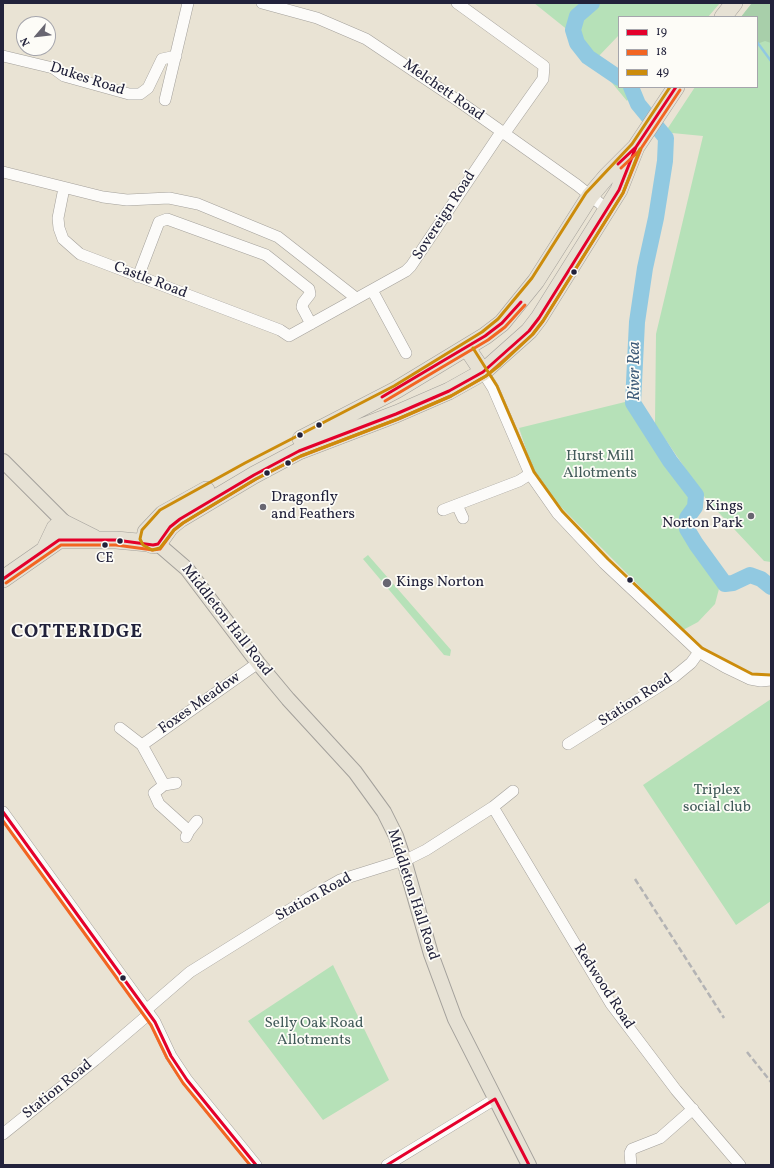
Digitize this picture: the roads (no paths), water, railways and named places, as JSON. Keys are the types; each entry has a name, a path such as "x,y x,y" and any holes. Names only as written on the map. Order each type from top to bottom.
{"highway":[{"path":"724,16 734,3"},
{"path":"153,537 163,514 271,455 396,414 449,391 483,372 529,331 539,318 619,190 636,147 675,88"},
{"path":"3,579 45,549 62,531 108,540 153,537 299,447 486,336 512,313 536,281 590,196 606,176 636,147"},
{"path":"467,348 483,372"}],"main road":[{"path":"3,461 46,503 62,531"},
{"name":"Middleton Hall Road","path":"153,537 187,569 258,663 288,699 355,772 384,812 396,836 440,981 455,1020 529,1165"}],"street":[{"path":"165,100 188,3"},
{"name":"Melchett Road","path":"262,3 280,6 317,18 342,27 366,39 392,55 503,133 607,209"},
{"name":"Sovereign Road","path":"288,336 406,271 414,263 503,133 543,79 544,66 457,3"},
{"name":"Dukes Road","path":"3,56 53,68 64,76 129,94 140,94 148,88 162,59 176,56"},
{"path":"3,172 103,197 127,200 169,198 198,204 278,237 356,298"},
{"name":"Castle Road","path":"64,188 58,218 63,239 80,254 280,330 288,336"},
{"path":"138,277 159,222 167,219 266,255 309,289 310,294 303,303 302,308 311,324"},
{"path":"372,290 406,353"},
{"path":"483,372 493,388 530,474 558,514 604,563 699,652 725,667 756,680 771,681"},
{"path":"442,510 519,481 530,474"},
{"path":"457,505 463,518"},
{"name":"Station Road","path":"568,744 674,677 691,663 699,652"},
{"name":"Foxes Meadow","path":"142,745 258,663"},
{"path":"120,728 142,745 164,785"},
{"path":"176,783 164,785 154,794 159,804 187,834 197,821"},
{"name":"Station Road","path":"3,1134 95,1060 190,972 340,880 404,860 426,850 493,807 513,791"},
{"name":"Redwood Road","path":"493,807 611,1004 676,1090 740,1165"},
{"path":"3,812 157,1026 171,1056 188,1080 256,1165"},
{"path":"387,1165 495,1099"},
{"path":"631,1165 630,1153 632,1149 660,1138 693,1109"}],"waterway":[{"name":"River Rea","path":"592,3 577,16 573,30 577,43 588,57 618,77"},
{"path":"758,43 771,61"},
{"name":"River Rea","path":"631,88 638,104 666,138 665,161 656,218 645,268 637,322 633,403 670,461 696,495 695,507 687,518 687,529 725,584 733,583 750,575 761,579 771,587"}],"railway":[{"path":"635,879 724,1018"},
{"path":"747,1052 771,1082"}],"place":[{"name":"Dragonfly and Feathers","path":"263,507"},
{"name":"Kings Norton Park","path":"751,516"},
{"name":"CE","path":"105,545"},
{"name":"Kings Norton","path":"387,583"}],"district":[{"name":"COTTERIDGE","path":"77,634"}],"park label":[{"name":"Hurst Mill Allotments","path":"600,466"},
{"name":"Triplex social club","path":"717,800"},
{"name":"Selly Oak Road Allotments","path":"314,1032"}]}
